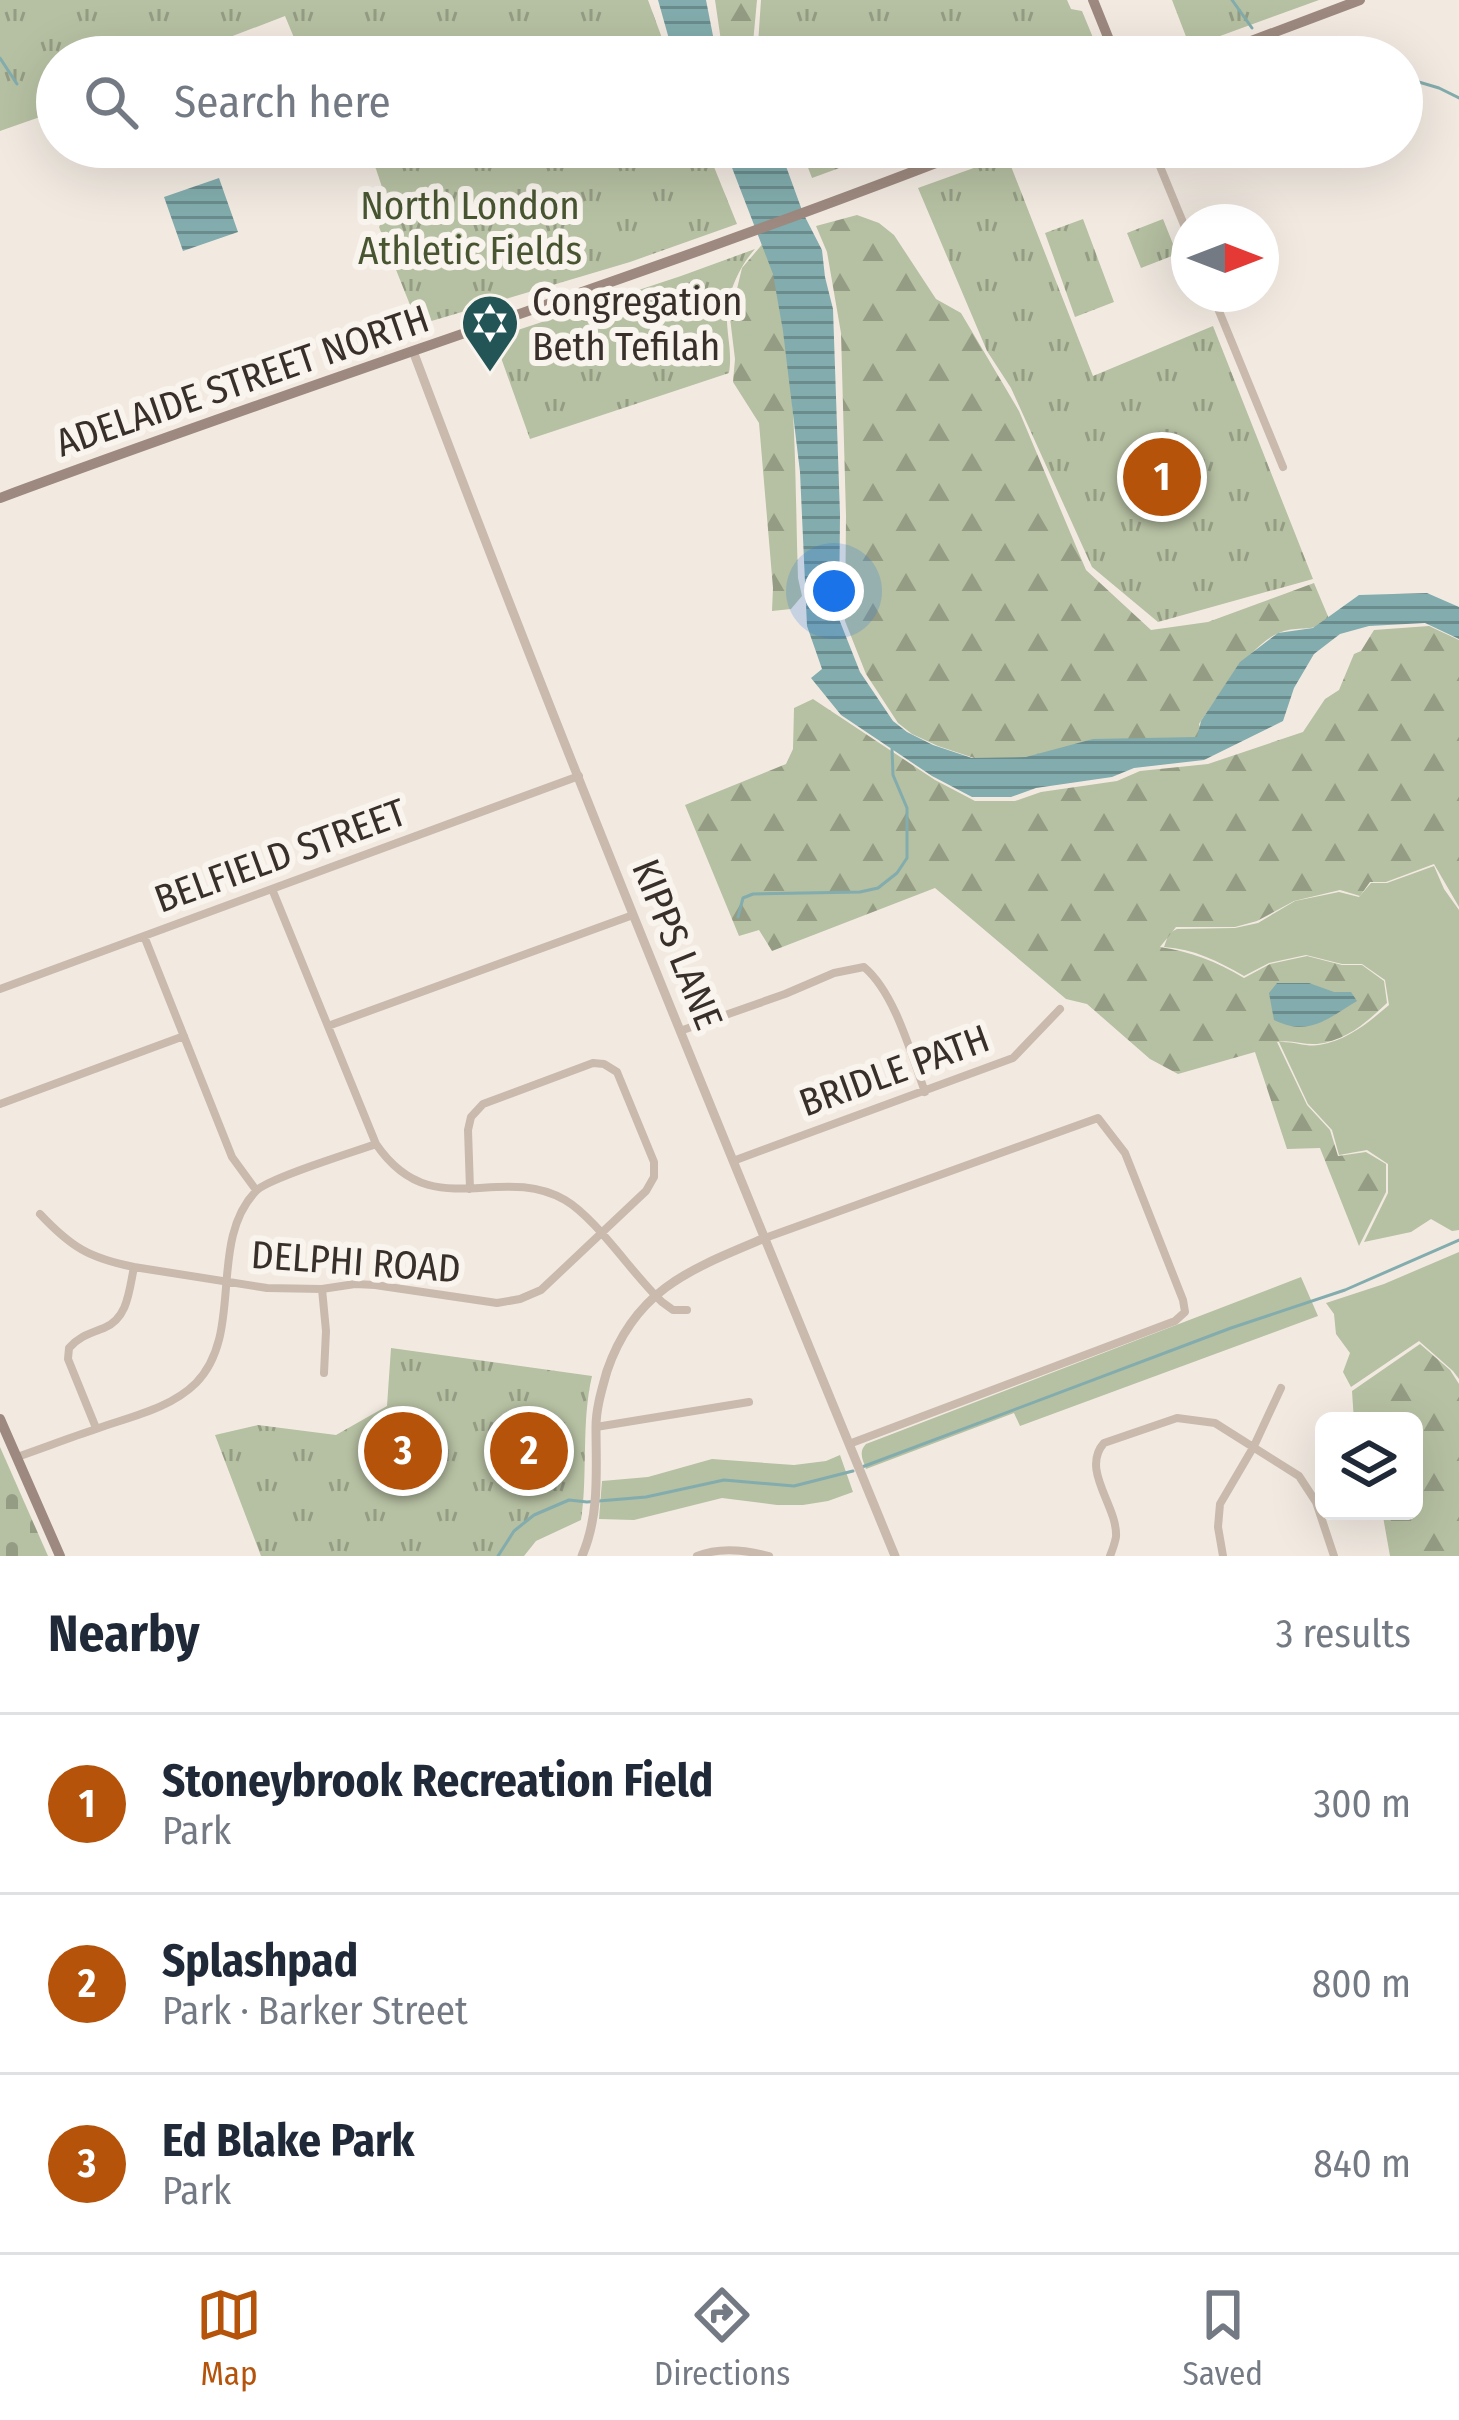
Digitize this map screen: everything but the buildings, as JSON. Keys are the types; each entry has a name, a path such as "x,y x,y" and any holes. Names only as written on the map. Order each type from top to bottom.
{"main road":[{"path":"1093,0 1108,36"},
{"path":"1265,36 1360,0"},
{"name":"ADELAIDE STREET NORTH","path":"0,498 720,244 921,168"},
{"path":"0,1419 60,1556"}],"street":[{"path":"1161,168 1175,204"},
{"path":"1219,312 1282,467"},
{"name":"KIPPS LANE","path":"413,350 731,1161 895,1556"},
{"name":"BELFIELD STREET","path":"0,989 580,776"},
{"path":"272,889 376,1144 391,1166 414,1181 440,1188 522,1187 544,1190 569,1202 655,1295 673,1310 687,1310"},
{"path":"328,1026 633,915"},
{"path":"144,936 232,1157 256,1190"},
{"path":"680,1031 835,973 865,967 888,1000 926,1092"},
{"name":"BRIDLE PATH","path":"731,1161 1017,1056 1060,1009"},
{"path":"0,1104 184,1036"},
{"name":"DELPHI ROAD","path":"40,1214 82,1252 134,1268 267,1288 356,1284 497,1303 520,1299 557,1277 654,1178 654,1162 617,1072 593,1064 483,1104 471,1117 468,1130 470,1189"},
{"path":"587,1555 596,1501 596,1427 603,1385 615,1349 634,1317 655,1295 698,1266 765,1238 1098,1118 1130,1165 1185,1312 1175,1321 849,1444"},
{"path":"16,1458 163,1406 191,1389 213,1357 232,1244 239,1219 256,1190 376,1144"},
{"path":"96,1428 68,1359 69,1348 81,1336 111,1326 125,1309 134,1268"},
{"path":"322,1289 324,1372"},
{"path":"1223,1556 1220,1504 1281,1388"},
{"path":"596,1427 749,1402"},
{"path":"1110,1556 1116,1539 1114,1521 1095,1458 1104,1443 1177,1418 1214,1424 1299,1476 1316,1502 1334,1556"},
{"path":"697,1556 732,1550 769,1556"}],"green space":[{"path":"0,0 648,0 661,36 293,36 285,16 233,36 36,36 36,118 0,131"},
{"path":"715,0 757,0 754,36 720,36"},
{"path":"761,0 1067,0 1071,9 1082,11 1092,36 759,36"},
{"path":"1172,0 1319,0 1220,36 1186,36"},
{"name":"North London Athletic Fields","path":"714,168 737,224 630,262 418,325 379,227 389,208 376,169"},
{"path":"808,168 839,168 812,178"},
{"path":"974,168 1012,168 1093,376 1213,326 1313,579 1158,622 1092,567 1011,388 987,351 918,188"},
{"path":"857,215 894,235 936,299 961,313 1019,411 1086,570 1151,630 1208,622 1314,583 1330,621 1284,631 1260,646 1199,724 1202,738 1030,758 977,759 938,746 898,723 866,674 845,621 841,333 827,252 816,226"},
{"path":"1083,219 1114,302 1075,317 1045,233"},
{"path":"1163,219 1171,239 1171,256 1141,268 1127,233"},
{"path":"765,241 789,365 802,596 791,609 772,611 759,423 733,382 730,318 742,268"},
{"path":"755,249 731,292 729,373 530,439 494,338"},
{"path":"1429,626 1459,640 1459,907 1434,864 1386,882 1370,882 1360,896 1340,890 1294,901 1235,927 1176,927 1160,947 1203,958 1244,978 1270,964 1307,956 1362,965 1384,981 1387,1003 1347,1035 1317,1044 1277,1042 1307,1105 1330,1130 1338,1156 1366,1152 1386,1164 1386,1192 1359,1246 1320,1148 1287,1149 1255,1052 1178,1074 1150,1059 1087,1004 1066,999 935,888 772,951 759,930 739,936 685,805 786,764 793,749 794,708 813,699 975,801 1015,801 1041,792 1117,781 1140,771 1208,764 1303,732 1325,699 1339,690 1354,654 1374,630"},
{"path":"1434,866 1459,910 1459,1230 1431,1219 1411,1232 1364,1242 1388,1193 1388,1164 1367,1150 1339,1155 1332,1130 1308,1104 1279,1042 1319,1045 1357,1030 1389,1005 1385,980 1362,964 1306,955 1269,963 1244,976 1206,957 1164,947 1169,933 1177,929 1258,923 1295,901 1339,892 1359,897 1371,883 1387,883"},
{"path":"1459,1252 1459,1379 1419,1341 1351,1387 1343,1372 1350,1353 1336,1334 1334,1314 1326,1303"},
{"path":"1301,1277 1318,1316 1020,1426 1014,1413 866,1469 862,1453 866,1444"},
{"path":"1420,1344 1450,1370 1459,1384 1459,1556 1390,1556 1384,1520 1423,1520 1423,1412 1353,1412 1352,1391"},
{"path":"391,1348 592,1376 581,1520 536,1541 524,1556 261,1556 215,1435 258,1425 336,1435 387,1406"},
{"path":"0,1447 48,1556 0,1556"},
{"path":"840,1455 853,1492 828,1501 777,1505 722,1498 634,1520 599,1519 602,1481 648,1477 712,1459 794,1465"}],"water":[{"path":"658,0 706,0 713,36 668,36"},
{"path":"732,168 787,168 822,250 833,309 839,619 860,672 893,721 907,732 972,758 1026,757 1093,739 1197,737 1201,721 1240,662 1278,633 1313,628 1359,595 1427,593 1459,607 1459,639 1425,623 1369,626 1340,634 1314,654 1294,688 1283,721 1204,760 1134,768 1112,777 1036,788 1011,797 972,797 932,776 841,715 811,678 822,669 807,626 800,472 773,274"},
{"path":"219,178 238,232 183,251 164,197"},
{"path":"1277,983 1309,983 1351,992 1357,1001 1317,1024 1286,1025 1274,1020 1269,993"}],"waterway":[{"path":"1232,0 1252,28"},
{"path":"0,58 17,84"},
{"path":"1423,83 1459,98"},
{"path":"738,917 743,898 753,894 860,892 878,888 897,873 907,858 907,808 893,775 892,749"},
{"path":"862,1467 1345,1290 1459,1240"},
{"path":"498,1556 514,1531 534,1515 569,1500 646,1497 724,1480 794,1486 853,1471"}],"place":[{"name":"Congregation Beth Tefilah","path":"490,374"},
{"name":"Stoneybrook Recreation Field","path":"1162,477"},
{"name":"Ed Blake Park","path":"403,1451"},
{"name":"Splashpad","path":"529,1451"}]}
